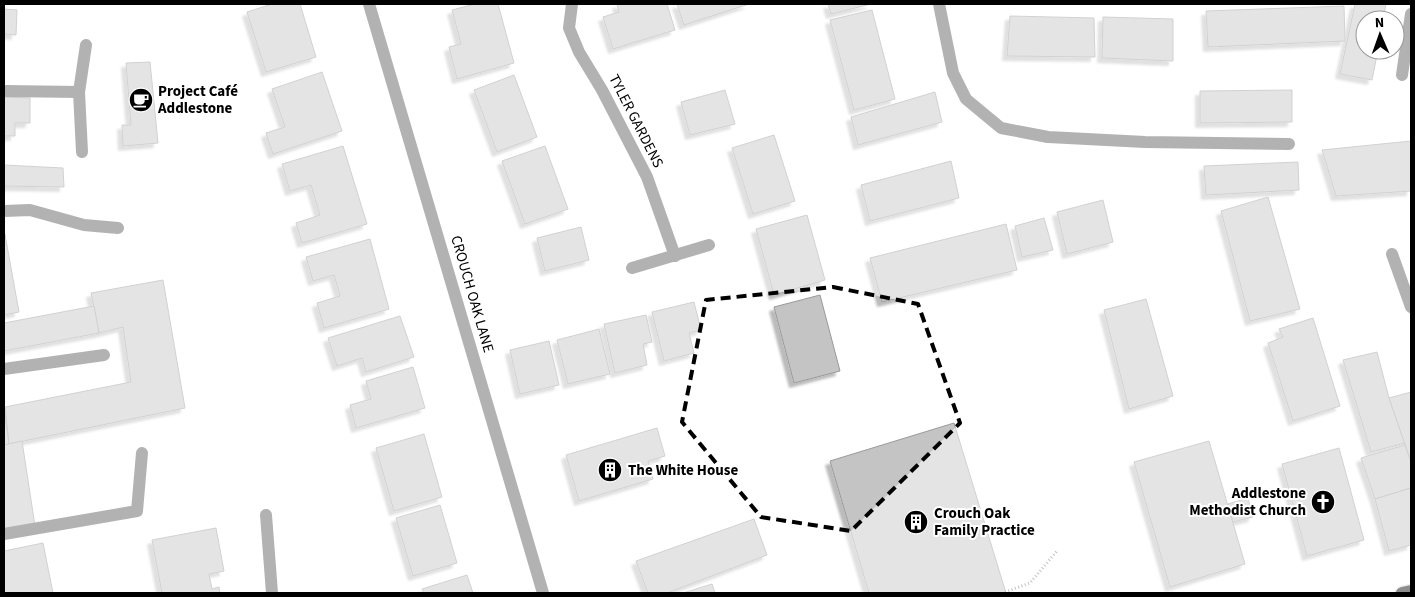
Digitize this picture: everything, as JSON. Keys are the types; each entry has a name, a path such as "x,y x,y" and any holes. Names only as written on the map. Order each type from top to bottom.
{"main road":[{"path":"1402,593 1411,591"}],"street":[{"name":"CROUCH OAK LANE","path":"369,4 543,593"},
{"name":"TYLER GARDENS","path":"572,4 569,28 579,52 602,90 647,176 675,256"},
{"path":"939,4 953,73 966,100 1001,128 1048,137 1146,142 1290,144"},
{"path":"1402,75 1411,14"},
{"path":"82,152 79,92 86,45"},
{"path":"4,91 79,92"},
{"path":"4,211 30,210 84,225 118,228"},
{"path":"632,268 709,246"},
{"path":"1392,254 1411,307"},
{"path":"4,369 104,356"},
{"path":"4,534 137,511 142,453"},
{"path":"266,515 272,593"}],"path":[{"path":"1005,592 1030,584 1057,551"}],"highlighted area":[{"path":"833,287 918,304 960,423 851,531 761,517 682,422 706,300"}],"building":[{"path":"272,4 300,4 316,57 266,72 247,12"},
{"path":"475,4 498,4 514,63 457,79 449,47 461,44 452,10"},
{"path":"617,4 667,4 675,30 613,49 603,17 619,12"},
{"path":"677,4 749,4 684,25"},
{"path":"828,4 871,4 831,14"},
{"path":"1355,4 1386,4 1385,10 1355,10 1355,60 1376,60 1372,80 1340,74"},
{"path":"1344,6 1345,41 1208,47 1206,11"},
{"path":"4,9 17,10 16,35 4,34"},
{"path":"872,10 895,99 854,110 830,20"},
{"path":"1010,16 1094,18 1095,57 1007,56"},
{"path":"1103,17 1173,19 1173,61 1102,58"},
{"path":"150,62 158,143 123,146 122,125 131,125 126,63"},
{"path":"322,72 342,131 273,154 266,133 285,127 272,89"},
{"path":"514,75 537,137 497,152 474,90"},
{"path":"725,90 735,124 690,135 681,102"},
{"path":"1292,90 1292,122 1200,123 1200,91"},
{"path":"935,92 942,122 858,145 851,117"},
{"path":"4,97 30,98 30,123 15,123 15,136 4,136"},
{"path":"774,135 795,201 753,214 732,148"},
{"path":"1411,141 1411,191 1336,196 1322,150"},
{"path":"343,146 367,224 302,243 296,223 320,215 311,185 290,191 282,164"},
{"path":"545,146 568,209 525,224 502,161"},
{"path":"951,161 959,198 870,221 861,185"},
{"path":"1298,162 1299,190 1206,195 1204,166"},
{"path":"4,165 63,168 64,187 4,186"},
{"path":"1268,197 1300,309 1250,321 1221,211"},
{"path":"1103,200 1113,242 1067,254 1057,212"},
{"path":"807,215 825,280 774,295 756,229"},
{"path":"1044,218 1053,250 1022,257 1015,226"},
{"path":"1006,224 1017,270 882,302 870,258"},
{"path":"581,227 589,260 545,271 537,238"},
{"path":"4,229 19,312 4,315"},
{"path":"370,239 389,309 324,328 317,303 340,296 334,275 313,281 306,257"},
{"path":"163,280 185,408 9,444 5,407 131,382 123,327 99,333 91,293"},
{"path":"820,295 840,371 794,383 774,307"},
{"path":"1146,299 1173,396 1129,409 1104,310"},
{"path":"694,302 701,330 689,333 694,353 664,361 652,312"},
{"path":"94,306 99,333 4,351 4,323"},
{"path":"646,315 652,342 643,344 647,365 615,373 604,324"},
{"path":"400,316 414,357 366,372 362,358 337,366 328,338"},
{"path":"1313,318 1340,406 1293,421 1268,343 1283,337 1279,329"},
{"path":"599,329 610,374 568,384 557,340"},
{"path":"549,341 559,385 520,394 510,350"},
{"path":"1377,352 1389,398 1405,443 1371,452 1343,360"},
{"path":"413,367 425,408 356,428 350,405 371,399 366,381"},
{"path":"1411,392 1411,462 1389,398"},
{"path":"4,407 9,444 4,445"},
{"name":"Crouch Oak Family Practice","path":"954,423 1006,593 869,593 830,461"},
{"name":"The White House","path":"657,428 665,456 648,461 653,479 579,501 566,455"},
{"path":"424,434 442,497 394,511 376,448"},
{"path":"22,441 35,526 4,531 4,445"},
{"path":"1209,441 1245,564 1170,587 1134,462"},
{"path":"1405,445 1411,462 1411,488 1375,499 1361,458"},
{"name":"Addlestone Methodist Church","path":"1339,448 1364,540 1307,556 1282,464"},
{"path":"1411,488 1411,545 1389,551 1375,499"},
{"path":"1248,498 1253,517 1233,522 1228,504"},
{"path":"440,505 457,563 413,576 396,518"},
{"path":"754,519 767,555 667,593 648,593 636,561"},
{"path":"216,528 224,571 209,574 212,589 219,587 220,593 162,593 152,540"},
{"path":"43,543 53,593 4,593 4,551"},
{"path":"467,575 473,593 424,593 422,589"},
{"path":"712,584 715,593 683,593"}],"place":[{"name":"Project Café Addlestone","path":"141,100"},
{"name":"The White House","path":"610,470"},
{"name":"Addlestone Methodist Church","path":"1323,502"},
{"name":"Crouch Oak Family Practice","path":"916,522"}]}
